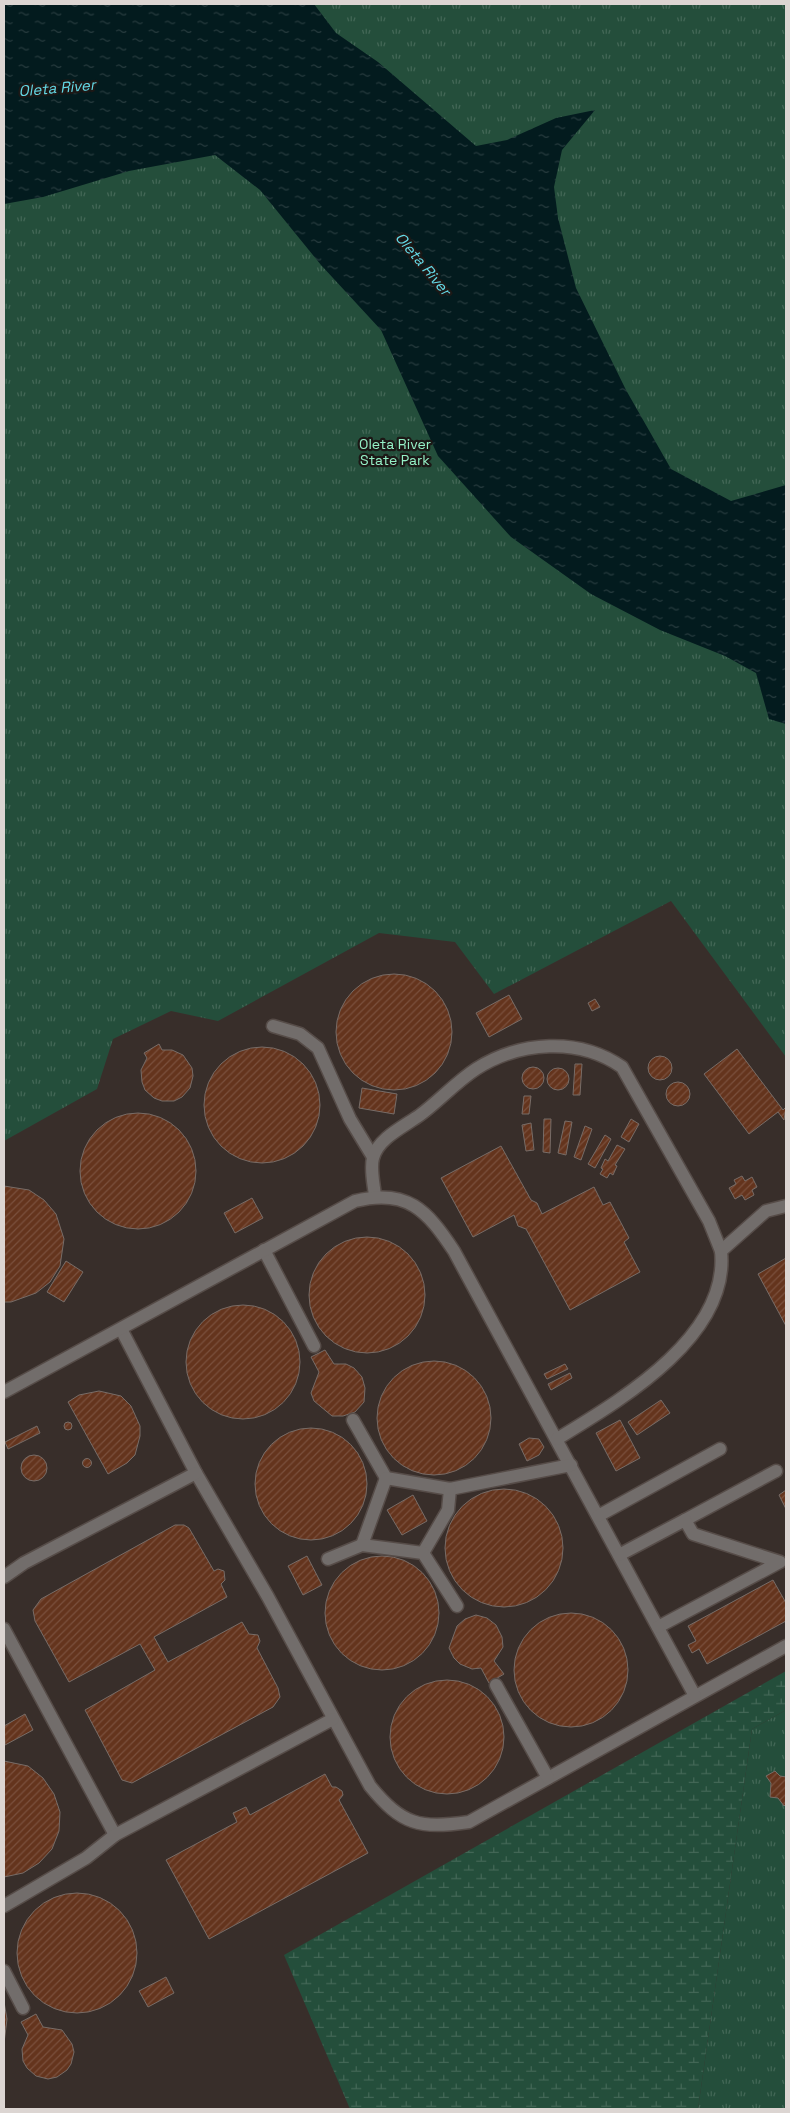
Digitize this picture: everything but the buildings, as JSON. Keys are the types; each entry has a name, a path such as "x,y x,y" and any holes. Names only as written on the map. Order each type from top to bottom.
{"lane":[{"path":"272,1026 300,1034 318,1048 350,1119 373,1157 374,1196"},
{"path":"373,1157 390,1134 417,1116 476,1069 497,1059 532,1047 550,1046 593,1052 608,1058 622,1067 708,1220 720,1251 722,1267 712,1300 704,1316 679,1349 642,1384 557,1439"},
{"path":"4,1392 355,1201 374,1196 400,1199 422,1209 437,1225 454,1251 695,1696"},
{"path":"720,1251 766,1211 786,1206"},
{"path":"264,1250 314,1346"},
{"path":"121,1329 196,1473 268,1597 370,1786 389,1809 412,1822 437,1826 468,1822 786,1646"},
{"path":"353,1420 386,1478 362,1544"},
{"path":"598,1516 720,1450"},
{"path":"386,1478 450,1489 571,1465"},
{"path":"619,1555 776,1471"},
{"path":"4,1577 24,1563 196,1473"},
{"path":"423,1553 448,1510 450,1489"},
{"path":"685,1520 693,1534 783,1563"},
{"path":"328,1559 362,1544 423,1553 457,1606"},
{"path":"658,1627 783,1563"},
{"path":"4,1629 115,1835"},
{"path":"496,1685 548,1778"},
{"path":"4,1906 86,1858 115,1835 333,1719"},
{"path":"4,1971 23,2008"}],"green space":[{"name":"Oleta River State Park","path":"4,4 786,4 786,1057 671,901 494,994 455,942 379,933 218,1021 171,1011 113,1039 97,1089 4,1141"},
{"path":"786,1671 786,1710 752,1729 698,2109 350,2109 284,1955"},
{"path":"786,1710 786,2109 698,2109 752,1729"}],"water":[{"name":"Oleta River","path":"4,4 314,4 336,33 378,62 476,146 507,140 556,118 595,110 562,150 554,187 558,218 576,288 626,390 671,469 731,501 786,485 786,724 769,719 756,673 725,656 660,630 591,594 511,537 438,456 381,330 321,265 260,190 215,155 129,171 43,197 4,204"}]}
